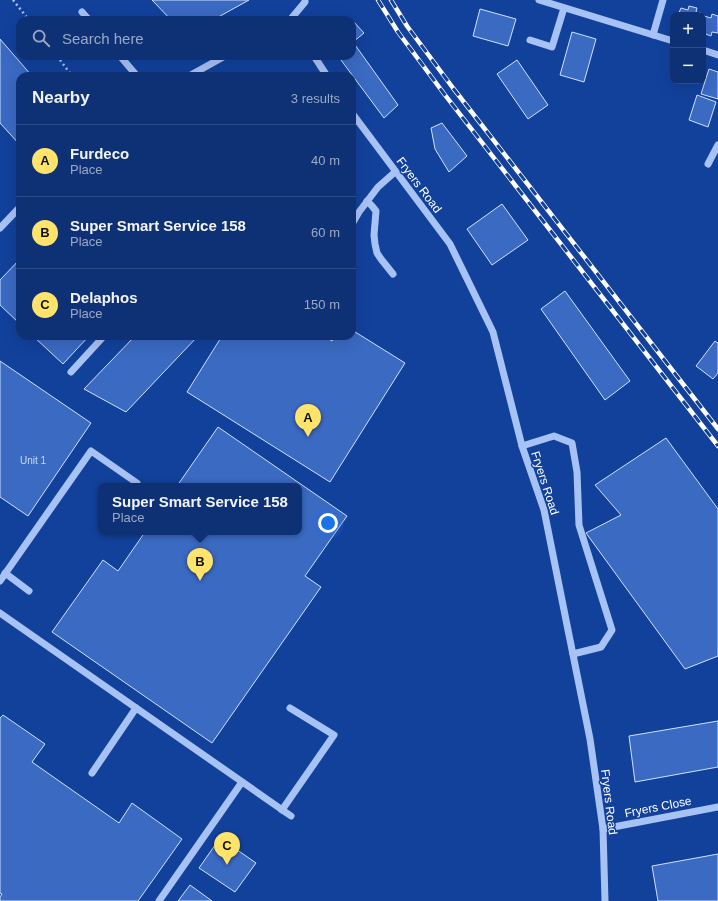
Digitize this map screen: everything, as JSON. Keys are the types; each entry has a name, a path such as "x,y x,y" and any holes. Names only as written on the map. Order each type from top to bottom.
{"street":[{"path":"539,0 670,40"},
{"path":"653,35 664,0"},
{"path":"294,16 305,1"},
{"path":"530,40 552,47 564,8"},
{"path":"82,12 86,16"},
{"path":"706,51 718,55"},
{"path":"123,60 134,72"},
{"path":"195,72 218,60"},
{"path":"316,60 324,72"},
{"name":"Fryers Road","path":"356,118 450,244 492,332 522,446 544,510 590,739 603,829 605,901"},
{"path":"708,164 718,145"},
{"path":"356,218 378,187 395,172"},
{"path":"367,201 376,212 374,235 377,253 393,274"},
{"path":"0,228 16,211"},
{"path":"71,372 100,340"},
{"path":"522,446 554,436 572,443 577,472 579,525 612,630 601,648 573,654"},
{"path":"0,581 91,451 137,483"},
{"path":"5,573 29,591"},
{"path":"0,613 291,816"},
{"path":"92,773 136,708"},
{"path":"282,810 334,735 290,708"},
{"path":"158,901 242,782"},
{"name":"Fryers Close","path":"603,829 718,807"}],"path":[{"path":"13,0 26,16"},
{"path":"60,60 69,72"}],"building":[{"path":"152,0 249,0 220,16 167,16"},
{"path":"689,6 697,8 696,12 679,12 681,8 688,10"},
{"path":"480,9 516,19 508,46 473,36"},
{"path":"712,14 718,16 718,33 712,32 711,36 706,34 706,17 711,18"},
{"path":"356,24 364,33 356,40"},
{"path":"572,32 596,39 584,82 560,75"},
{"path":"0,39 16,58 16,60 18,60 29,72 16,72 16,141 0,123"},
{"path":"356,46 398,105 384,118 356,80 356,72 350,72 341,60 356,60"},
{"path":"517,60 548,105 528,119 497,74"},
{"path":"709,69 718,72 718,99 701,94 704,84 706,84"},
{"path":"697,95 716,102 708,127 689,120"},
{"path":"442,123 467,156 449,172 435,149 431,128"},
{"path":"502,204 528,240 492,265 467,229"},
{"path":"16,263 16,320 0,305 0,280"},
{"path":"565,291 630,381 605,400 541,309"},
{"path":"356,332 405,363 330,482 187,392 220,340 356,340"},
{"path":"37,340 85,340 63,364"},
{"path":"131,340 194,340 126,412 84,389"},
{"path":"715,341 718,343 718,373 713,379 696,366"},
{"path":"0,361 91,423 28,516 0,497"},
{"path":"218,427 299,483 179,483"},
{"path":"666,438 718,509 718,656 685,669 586,533 621,515 595,485"},
{"path":"302,485 347,516 305,576 321,587 212,743 52,632 103,560 118,571 143,535 302,535"},
{"path":"3,715 45,744 32,762 119,823 132,803 182,839 138,901 0,901 2,894 0,893 0,718"},
{"path":"718,721 718,767 635,782 629,736"},
{"path":"220,838 256,863 235,892 199,868"},
{"path":"718,854 718,901 658,901 652,866"},
{"path":"190,885 212,901 178,901"}],"railway":[{"path":"378,0 398,32 445,95 718,446"},
{"path":"391,0 407,26 453,88 718,429"}],"place":[{"name":"Furdeco","path":"308,437"},
{"name":"Super Smart Service 158","path":"200,581"},
{"name":"Delaphos","path":"227,865"}]}
